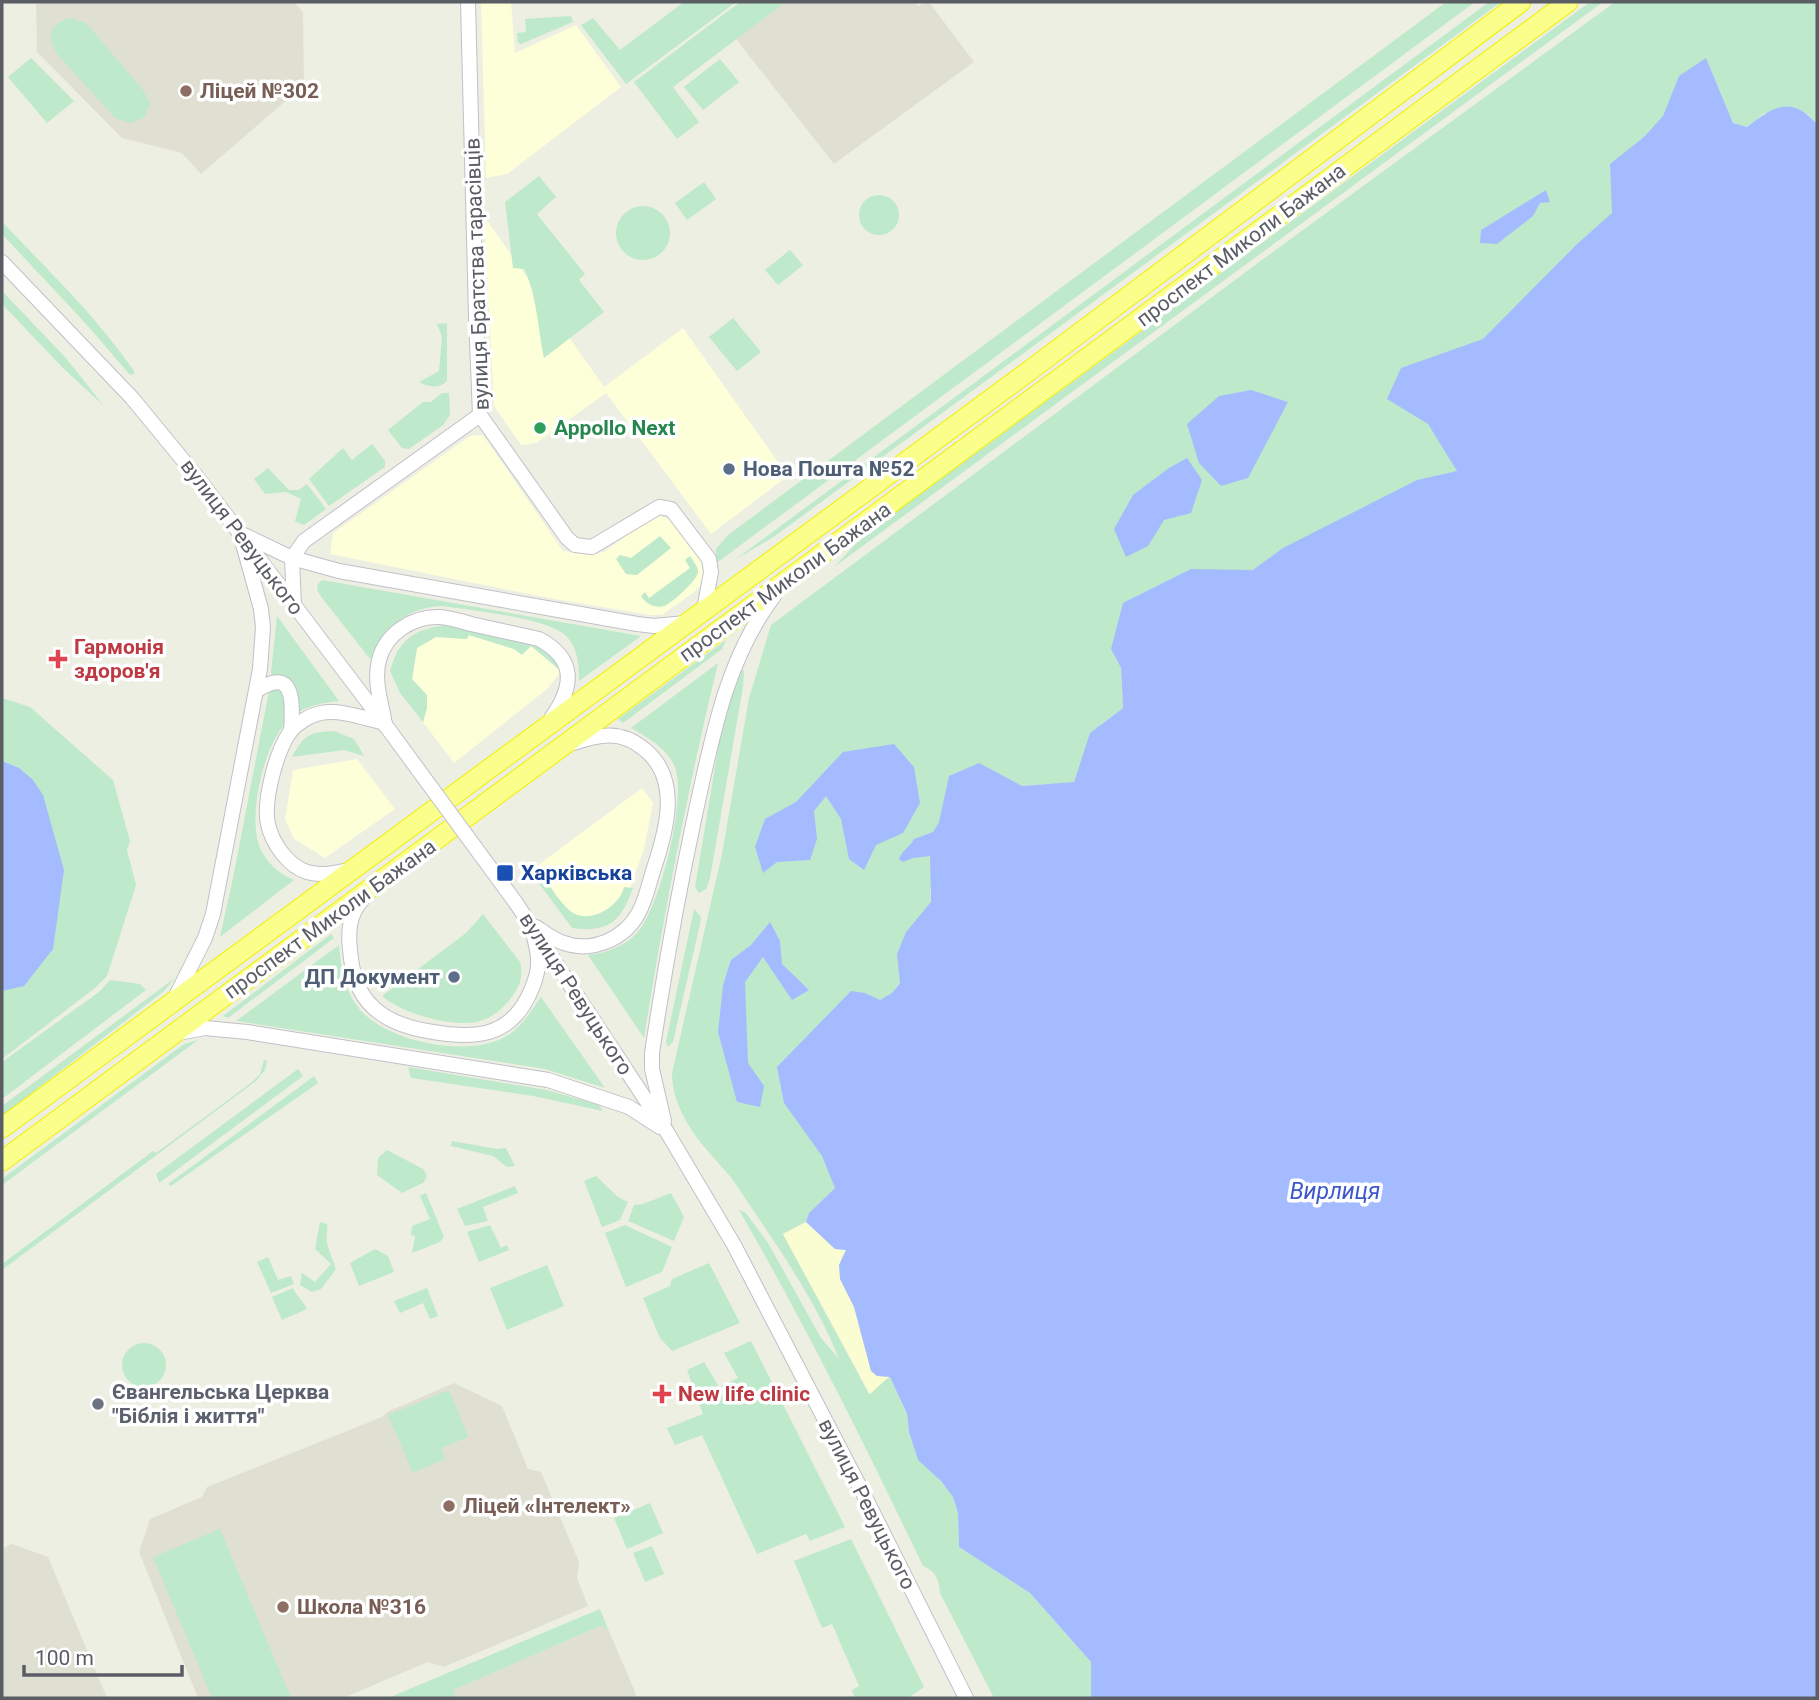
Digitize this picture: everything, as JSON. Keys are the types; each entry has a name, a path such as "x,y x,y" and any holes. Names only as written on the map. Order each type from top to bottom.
{"highway":[{"name":"проспект Миколи Бажана","path":"2,1128 1521,2"},
{"name":"проспект Миколи Бажана","path":"2,1161 1568,2"}],"street":[{"name":"вулиця Братства тарасівців","path":"468,2 475,316 480,415 567,538 575,545 592,547 659,507 671,509 709,559 711,572 704,610"},
{"name":"вулиця Ревуцького","path":"2,262 132,398 197,477 387,727 532,924 667,1132 734,1245 966,1698"},
{"name":"вулиця Братства тарасівців","path":"292,558 304,541 313,534 480,415"},
{"path":"239,533 292,558 339,571 637,624 654,626 686,623"},
{"path":"174,1001 214,914 256,691 263,626 254,580 239,533"},
{"path":"292,558 294,606"},
{"path":"667,1132 652,1069 652,1053 667,953 710,744 735,662 758,618 784,583"},
{"path":"291,731 303,720 321,713 336,713 387,727 378,691 378,661 384,647 404,626 416,620 441,617 539,639 552,646 566,666 568,690 548,724"},
{"path":"256,691 269,682 283,683 290,691 293,707 291,731 275,765 267,807 267,824 273,838 290,862 302,870 329,874 354,869"},
{"path":"532,924 565,944 581,946 609,941 631,925 639,913 662,846 668,788 666,777 653,756 638,744 618,734 591,737 563,747"},
{"path":"369,891 355,908 351,919 348,939 355,979 368,1002 386,1017 399,1024 427,1031 456,1036 485,1034 497,1030 519,1012 531,990 539,964 532,924"},
{"path":"174,1033 219,1028 548,1080 629,1107 667,1132"}],"shaded area":[{"name":"Ліцей №302","path":"36,2 294,2 303,12 304,85 201,174 182,153 122,138 37,52"},
{"path":"481,2 511,2 515,53 576,25 621,87 507,174 486,178"},
{"path":"684,2 736,2 626,84 581,25 593,18 620,50"},
{"path":"740,2 786,2 673,87 699,122 677,139 634,82"},
{"path":"786,2 915,2 918,6 929,2 974,62 834,164 736,39"},
{"path":"1446,2 1475,2 715,564 716,549 728,535"},
{"path":"1489,2 1501,2 775,536 736,559"},
{"path":"1590,2 1603,2 834,567 863,536"},
{"path":"1615,2 1817,2 1817,124 1808,114 1765,113 1747,127 1733,123 1706,59 1659,172 1428,424 1449,452 1458,471 1115,657 1121,668 1123,708 1100,725 1074,782 1022,786 1001,775 930,889 931,903 900,982 891,995 880,1000 819,1141 835,1188 809,1213 806,1222 783,1234 869,1394 890,1376 907,1415 909,1432 918,1459 953,1496 958,1513 959,1547 1030,1593 1091,1662 1091,1698 994,1698 940,1593 936,1576 923,1566 834,1386 739,1210 745,1212 768,1243 821,1338 839,1359 818,1314 792,1268 735,1183 691,1130 673,1085 672,1073 722,854 749,698 771,625 1266,257"},
{"path":"571,16 573,22 518,43 517,33 526,32 525,19"},
{"path":"70,18 86,23 143,90 150,103 144,118 129,123 115,118 57,54 51,41 52,32 54,27"},
{"path":"31,58 74,101 47,123 8,77"},
{"path":"720,59 739,82 703,110 684,87"},
{"path":"539,176 556,197 537,214 585,274 579,280 604,312 544,358 528,279 524,269 513,268 505,202"},
{"path":"704,182 716,199 687,220 675,203"},
{"path":"879,195 893,201 899,215 893,229 879,235 865,229 859,215 865,201"},
{"path":"643,206 662,214 670,233 662,252 643,260 624,252 616,233 624,214"},
{"path":"484,216 604,387 683,328 788,476 711,534 606,393 536,443 521,445 494,406"},
{"path":"2,222 88,312 134,374 130,375 2,234"},
{"path":"790,250 803,265 778,285 765,270"},
{"path":"2,291 65,357 104,406 63,368 2,304"},
{"path":"733,318 761,352 737,371 709,337"},
{"path":"447,323 447,381 437,386 426,385 419,382 439,371 442,337 437,324"},
{"path":"442,393 449,393 450,415 443,425 409,449 402,448 388,430 423,402 431,402"},
{"path":"483,435 563,551 590,554 604,552 647,520 660,516 677,522 701,553 705,571 703,583 662,615 650,615 544,597 330,554 333,533 470,436"},
{"path":"372,444 385,461 385,467 329,506 309,479 343,448 352,460"},
{"path":"268,468 289,490 299,490 307,484 326,509 304,525 295,521 301,499 286,492 265,494 254,479"},
{"path":"660,536 671,548 637,575 626,574 616,559 620,555 631,558"},
{"path":"690,556 698,571 684,590 661,607 645,601 641,596 645,592 649,598 690,568 685,560"},
{"path":"322,580 641,636 579,681 573,645 565,635 555,629 525,619 443,606 430,607 418,610 399,621 383,637 370,659 317,590"},
{"path":"277,616 339,701 298,712 283,726 274,740 258,793 258,842 263,855 272,865 294,880 220,937 269,691"},
{"path":"452,624 497,632 529,642 553,658 559,669 531,646 522,655 514,649 469,635 467,639 436,637 417,648 412,679 427,695 423,722 400,693 390,671 399,649 412,636 429,628"},
{"path":"469,635 522,654 531,646 561,672 547,689 454,763 423,722 427,708 412,679 417,648 436,637 467,639"},
{"path":"726,640 722,649 623,723 618,719"},
{"path":"718,663 677,850 644,1038 588,955 601,953 626,942 646,920 662,878 674,827 678,782 675,767 662,749 631,728"},
{"path":"742,669 743,687 710,878 706,889 699,893 695,887 719,743 739,670"},
{"path":"2,698 30,707 113,780 130,841 127,850 136,885 107,976 2,1059"},
{"path":"334,731 354,739 364,756 344,750 292,757 308,736"},
{"path":"357,759 395,809 325,858 294,839 285,819 293,770"},
{"path":"642,788 653,803 644,849 625,902 572,928 530,871"},
{"path":"536,871 542,873 569,910 584,916 609,908 621,895 624,887 633,888 618,917 611,923 595,929 572,928 532,874"},
{"path":"694,909 701,917 700,924 673,1042 668,1047 666,1042"},
{"path":"483,914 520,962 521,967 517,989 500,1010 481,1021 453,1022 413,1013 382,996 466,933"},
{"path":"331,934 334,938 228,1018 223,1016"},
{"path":"339,945 349,992 357,1006 369,1018 385,1028 404,1037 445,1046 485,1044 501,1039 513,1031 524,1021 541,997 605,1088 545,1069 236,1021"},
{"path":"175,978 164,991 2,1116 2,1106"},
{"path":"110,980 140,984 146,990 2,1099 2,1062 99,992"},
{"path":"198,1040 2,1185 2,1179 184,1044"},
{"path":"264,1060 267,1061 265,1070 256,1081 2,1270 2,1264 153,1151 156,1153 251,1083 260,1074"},
{"path":"408,1067 547,1090 599,1105 603,1111 533,1096 411,1078"},
{"path":"298,1069 303,1076 159,1183 156,1174"},
{"path":"314,1076 318,1083 171,1186 168,1184"},
{"path":"452,1141 497,1149 506,1148 515,1166 507,1167 493,1156 451,1146"},
{"path":"387,1150 423,1169 427,1176 423,1183 402,1193 377,1175 378,1158"},
{"path":"596,1176 618,1197 628,1202 620,1220 602,1227 584,1181"},
{"path":"515,1186 518,1193 483,1207 488,1221 465,1226 457,1209"},
{"path":"426,1193 444,1237 440,1242 412,1253 415,1236 411,1235 412,1226 430,1219 420,1196"},
{"path":"671,1193 684,1217 674,1241 628,1221 634,1205"},
{"path":"320,1222 327,1224 327,1243 336,1269 321,1289 312,1292 300,1285 302,1273 315,1282 331,1264 315,1249"},
{"path":"490,1225 501,1248 507,1245 509,1250 479,1262 467,1232"},
{"path":"625,1225 672,1247 662,1272 626,1287 605,1233"},
{"path":"375,1249 388,1256 394,1272 359,1286 350,1263"},
{"path":"268,1257 278,1280 291,1276 294,1284 271,1293 257,1262"},
{"path":"709,1263 740,1323 672,1351 660,1338 643,1298 670,1286 672,1279"},
{"path":"547,1265 564,1306 507,1330 490,1288"},
{"path":"293,1288 307,1309 282,1320 272,1297"},
{"path":"427,1288 438,1316 430,1319 423,1303 400,1313 394,1301"},
{"path":"751,1341 845,1527 810,1541 806,1534 757,1554 702,1435 675,1445 667,1428 703,1414 687,1370 704,1362 719,1387 738,1378 724,1353"},
{"path":"144,1343 159,1350 166,1365 159,1380 144,1387 129,1380 122,1365 129,1350"},
{"path":"454,1383 502,1406 528,1469 541,1472 579,1562 577,1578 588,1606 444,1667 428,1662 343,1698 198,1698 139,1552 150,1519 202,1497 207,1487 382,1417 387,1412"},
{"path":"449,1390 468,1437 441,1448 445,1459 413,1473 388,1415"},
{"path":"650,1503 663,1533 627,1549 614,1518"},
{"path":"220,1529 291,1698 212,1698 153,1557"},
{"path":"851,1539 924,1687 908,1698 855,1698 852,1690 859,1686 832,1624 822,1628 794,1561"},
{"path":"12,1544 48,1557 107,1698 2,1698 2,1549"},
{"path":"652,1546 664,1574 645,1582 633,1553"},
{"path":"600,1609 608,1629 600,1626 453,1690 456,1698 388,1698"},
{"path":"600,1626 608,1629 636,1694 633,1698 456,1698 452,1690"}],"sand":[{"path":"806,1222 835,1249 846,1250 841,1258 840,1279 854,1307 871,1371 877,1376 890,1376 870,1394 783,1234"}],"water":[{"name":"Вирлиця","path":"1706,58 1733,123 1747,127 1774,109 1791,107 1799,109 1817,124 1817,1698 1091,1698 1091,1662 1030,1593 959,1547 958,1513 953,1497 941,1481 918,1460 909,1432 907,1414 890,1377 877,1376 871,1371 854,1307 840,1279 839,1265 846,1250 835,1249 806,1222 809,1213 835,1188 822,1156 784,1103 777,1067 851,991 865,993 880,1000 892,993 900,983 897,954 906,932 931,902 930,856 903,862 899,859 914,839 933,832 939,822 949,776 979,763 1022,786 1074,782 1090,733 1123,708 1121,668 1111,649 1123,603 1191,569 1253,570 1283,548 1417,480 1457,471 1428,424 1387,399 1401,368 1483,339 1576,245 1612,213 1610,164 1644,137 1663,116 1679,76"},
{"path":"1546,190 1550,202 1540,203 1533,216 1497,244 1480,243 1481,230"},
{"path":"1251,390 1288,402 1248,478 1221,486 1199,463 1187,424 1219,396"},
{"path":"1187,458 1202,480 1191,513 1164,520 1148,546 1126,557 1114,529 1133,495"},
{"path":"894,744 914,767 920,803 903,833 876,845 864,870 849,859 841,819 826,796 814,811 817,839 810,860 777,862 763,873 755,847 765,819 796,802 843,752"},
{"path":"2,761 19,768 33,780 43,795 64,870 53,949 24,986 2,991"},
{"path":"770,922 780,941 782,964 809,990 792,1000 763,957 745,982 748,1063 764,1086 760,1107 737,1102 718,1032 723,985 731,960 751,945"}],"place":[{"name":"Ліцей №302","path":"186,91"},
{"name":"Appollo Next","path":"540,428"},
{"name":"Нова Пошта №52","path":"729,469"},
{"name":"Гармонія здоров'я","path":"58,659"},
{"name":"Харківська","path":"505,873"},
{"name":"ДП Документ","path":"454,977"},
{"name":"New life clinic","path":"662,1394"},
{"name":"Євангельська Церква \"Біблія і життя\"","path":"98,1404"},
{"name":"Ліцей «Інтелект»","path":"449,1506"},
{"name":"Школа №316","path":"283,1607"}]}
